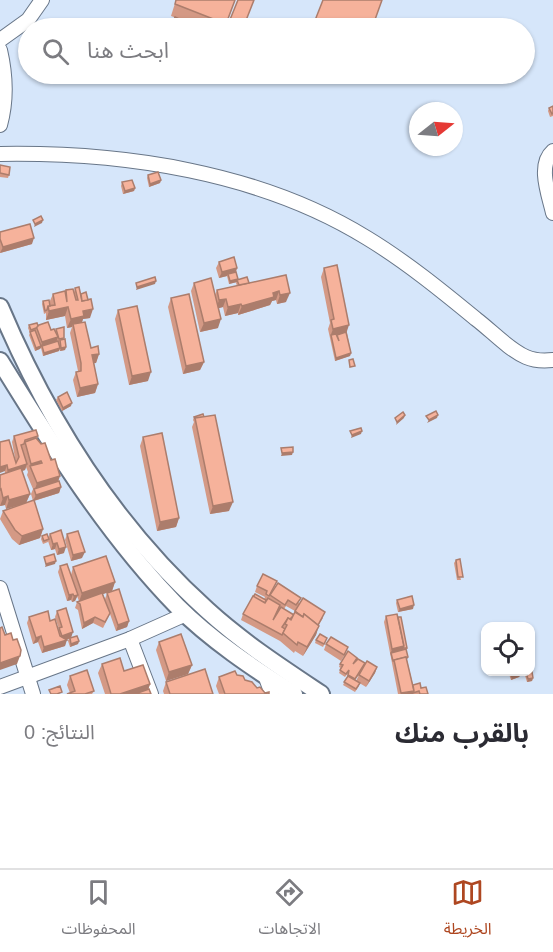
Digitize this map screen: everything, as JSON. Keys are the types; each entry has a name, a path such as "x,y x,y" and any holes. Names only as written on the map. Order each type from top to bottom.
{"main road":[{"path":"0,307 50,413 118,515 166,571 208,611 256,650 321,694"},
{"path":"0,362 5,378 90,501 146,572 186,614 265,675 294,694"}],"street":[{"path":"29,18 42,0"},
{"path":"0,40 18,27"},
{"path":"0,50 4,69 5,105 0,125"},
{"path":"553,151 547,157 545,165 553,213"},
{"path":"0,154 81,156 145,163 275,195 325,216 367,238 453,300 519,353 538,361 553,360"},
{"path":"0,588 33,694"},
{"path":"0,687 130,639 186,614"},
{"path":"130,639 151,694"},
{"path":"265,675 272,694"}],"building":[{"path":"176,0 235,0 228,18 211,18 175,4"},
{"path":"238,0 254,0 247,18 231,18"},
{"path":"323,0 382,0 376,18 316,18"},
{"path":"0,165 10,167 9,175 0,173"},
{"path":"158,172 161,180 150,184 148,175"},
{"path":"132,180 135,188 125,191 122,182"},
{"path":"41,216 43,220 35,224 33,220"},
{"path":"30,224 34,238 3,247 0,232"},
{"path":"234,257 237,268 222,272 219,262"},
{"path":"337,265 349,325 333,329 331,320 334,319 324,268"},
{"path":"236,272 238,279 230,281 228,274"},
{"path":"286,275 290,293 280,295 279,291 273,293 274,297 242,306 241,304 228,307 226,299 219,300 217,290"},
{"path":"155,277 156,281 137,287 136,283"},
{"path":"247,277 249,283 239,285 237,280"},
{"path":"211,278 221,319 204,323 194,283"},
{"path":"79,287 82,301 91,299 93,309 83,311 84,316 71,319 68,307 49,311 48,306 55,305 53,294 65,291 67,302 66,290 73,289 76,300 78,300 75,288"},
{"path":"86,292 88,300 82,301 81,294"},
{"path":"189,294 204,362 186,366 171,298"},
{"path":"49,300 50,306 45,311 43,301"},
{"path":"137,306 151,372 132,376 118,310"},
{"path":"48,322 51,330 54,329 58,337 42,342 36,326"},
{"path":"85,322 91,348 98,346 99,354 92,355 98,384 80,388 76,372 81,371 81,363 73,324"},
{"path":"37,323 38,326 31,330 29,325"},
{"path":"64,327 64,338 59,339 56,329"},
{"path":"35,330 41,346 36,348 30,332"},
{"path":"346,332 351,353 336,358 331,335 336,334 339,341 337,335"},
{"path":"65,339 66,347 61,348 60,340"},
{"path":"58,341 60,348 44,353 42,346"},
{"path":"353,359 355,366 350,367 349,360"},
{"path":"67,392 72,403 63,408 58,397"},
{"path":"436,411 438,415 429,420 426,416"},
{"path":"403,412 405,415 397,422 395,418"},
{"path":"215,415 233,502 213,506 195,418"},
{"path":"361,428 362,431 352,435 350,431"},
{"path":"36,430 38,436 25,440 21,445 27,464 8,470 7,465 0,467 0,442 9,440 16,463 19,457 14,436"},
{"path":"162,433 179,518 160,522 143,437"},
{"path":"36,438 41,444 45,443 51,460 55,459 60,476 37,483 30,466 42,463 41,461 31,464 25,442"},
{"path":"293,447 293,452 282,453 281,448"},
{"path":"21,468 30,494 9,500 8,496 3,498 0,490 0,475"},
{"path":"59,481 61,487 36,495 34,489"},
{"path":"34,500 43,529 22,536 15,530 3,511"},
{"path":"61,530 66,547 59,549 57,543 53,544 50,534"},
{"path":"78,531 85,552 73,555 67,534"},
{"path":"47,534 49,539 44,541 42,536"},
{"path":"54,554 56,561 46,564 44,557"},
{"path":"106,556 115,582 82,593 73,567"},
{"path":"460,559 463,577 458,577 456,560"},
{"path":"67,564 78,595 69,595 60,566"},
{"path":"263,574 277,581 269,596 266,594 267,591 257,586"},
{"path":"278,583 301,598 296,605 288,600 285,605 270,595"},
{"path":"119,589 129,621 118,625 107,593"},
{"path":"102,593 110,613 105,622 95,617 84,623 80,604 77,602"},
{"path":"255,594 266,600 265,603 253,597"},
{"path":"253,596 265,603 268,598 280,605 273,620 281,607 294,615 288,618 282,627 285,629 282,635 243,614"},
{"path":"412,596 414,605 400,609 397,600"},
{"path":"303,598 325,612 318,625 304,614 303,617 295,611"},
{"path":"66,608 73,632 62,636 57,611"},
{"path":"48,611 50,621 55,619 60,636 67,640 44,647 41,636 36,638 29,617"},
{"path":"295,612 303,617 304,614 319,626 307,647 298,642 297,645 283,633 288,618 291,620"},
{"path":"397,614 404,646 392,649 386,616"},
{"path":"398,617 401,617 407,648 403,648"},
{"path":"2,627 5,635 11,633 13,640 17,639 21,650 20,656 0,663 0,628"},
{"path":"181,634 192,665 169,672 159,642"},
{"path":"320,634 327,638 324,644 316,640"},
{"path":"77,636 79,641 71,644 70,638"},
{"path":"331,637 348,647 344,655 326,644"},
{"path":"406,649 407,658 393,661 391,653"},
{"path":"348,651 357,658 353,664 358,659 365,663 355,679 348,675 349,670 346,674 340,670 343,665 340,664"},
{"path":"406,657 414,691 401,693 394,660"},
{"path":"120,658 124,671 143,665 150,684 120,694 111,694 102,664"},
{"path":"367,661 377,667 369,681 359,675"},
{"path":"205,669 213,694 170,694 166,682"},
{"path":"87,670 94,691 85,694 67,694 75,691 70,676"},
{"path":"235,671 237,675 243,676 245,680 269,694 225,694 219,677"},
{"path":"348,676 360,683 356,689 344,682"},
{"path":"420,683 421,688 426,687 428,694 420,694 419,691 413,693 413,685"},
{"path":"60,686 62,692 51,694 49,690"},
{"path":"149,689 151,694 135,694"}]}
